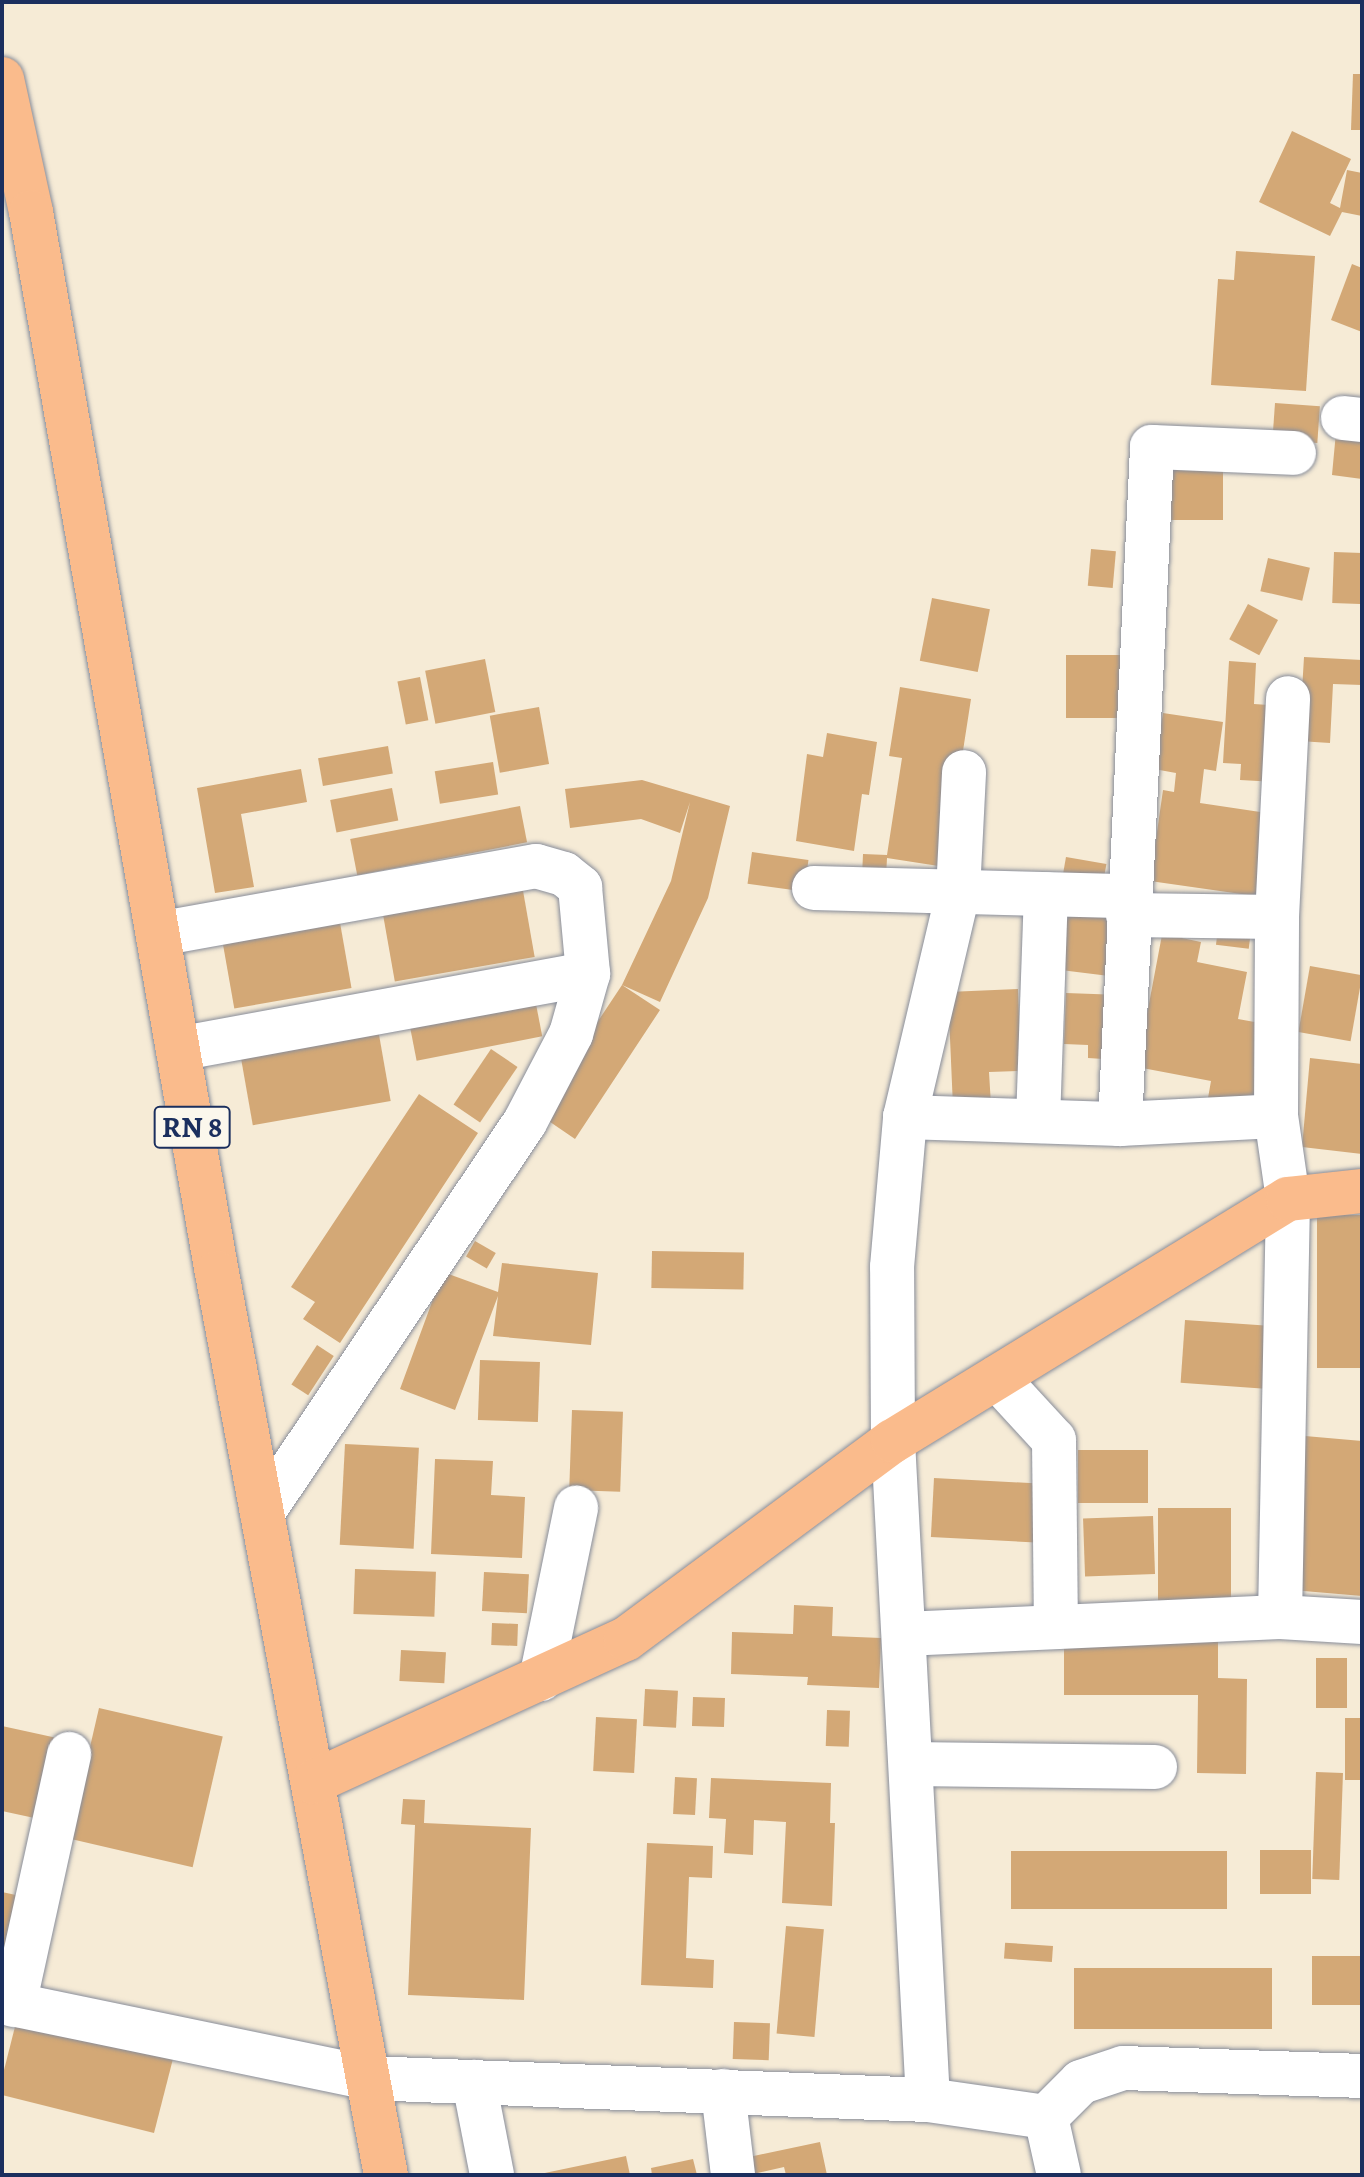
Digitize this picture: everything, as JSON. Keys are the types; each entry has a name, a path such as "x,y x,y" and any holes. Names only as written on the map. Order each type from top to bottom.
{"main road":[{"name":"RN 8","path":"2,79 31,212 178,1049 386,2175"},
{"path":"313,1782 626,1639 893,1441 1288,1199 1362,1191"}],"street":[{"path":"1120,1124 1152,447 1294,453"},
{"path":"1280,1617 1288,1199 1276,1116 1277,917 1288,698"},
{"path":"928,2100 893,1441 892,1267 905,1117 958,892 964,772"},
{"path":"158,934 536,866 564,874 580,887 588,974 571,1034 525,1122 262,1513"},
{"path":"814,888 1046,894 1128,906 1277,917"},
{"path":"1038,1121 1046,894"},
{"path":"178,1049 588,974"},
{"path":"905,1117 1120,1124 1276,1116"},
{"path":"997,1378 1054,1440 1056,1627"},
{"path":"541,1679 576,1508"},
{"path":"904,1634 1280,1617 1362,1622"},
{"path":"69,1754 8,2003 368,2078 928,2100 1046,2117"},
{"path":"911,1764 1155,1767"},
{"path":"1046,2117 1081,2082 1123,2068 1362,2076"},
{"path":"474,2082 492,2175"},
{"path":"723,2091 733,2175"},
{"path":"1046,2117 1059,2175"}],"building":[{"path":"1353,74 1362,74 1362,130 1351,130"},
{"path":"1292,131 1351,159 1330,203 1340,208 1347,170 1362,173 1362,216 1342,212 1330,236 1259,202"},
{"path":"1236,251 1315,256 1306,391 1211,385 1218,279 1234,280"},
{"path":"1352,264 1362,268 1362,332 1331,320"},
{"path":"1275,403 1320,406 1317,443 1272,440"},
{"path":"1336,432 1362,434 1362,479 1332,475"},
{"path":"1158,462 1223,462 1223,520 1158,520"},
{"path":"1091,549 1116,551 1113,588 1088,586"},
{"path":"1334,552 1362,553 1360,604 1332,603"},
{"path":"1268,558 1310,568 1302,601 1260,591"},
{"path":"932,598 990,609 978,672 920,661"},
{"path":"1248,604 1278,620 1259,655 1229,639"},
{"path":"1066,655 1121,655 1121,718 1066,718"},
{"path":"1304,657 1362,660 1362,685 1333,684 1330,743 1299,741"},
{"path":"485,659 495,712 435,724 425,671"},
{"path":"1229,661 1256,663 1254,704 1282,706 1278,782 1240,780 1241,764 1223,763"},
{"path":"420,677 428,720 406,725 397,681"},
{"path":"900,687 971,699 945,867 887,858 886,877 862,876 863,854 887,855 902,758 889,756"},
{"path":"539,707 549,764 500,773 490,716"},
{"path":"1163,713 1223,722 1216,771 1204,769 1200,803 1273,814 1269,898 1150,881 1163,790 1174,792 1176,773 1154,769"},
{"path":"827,733 877,742 869,795 862,794 854,851 796,841 807,754 823,757"},
{"path":"388,746 393,774 323,786 318,758"},
{"path":"493,762 498,795 440,804 435,771"},
{"path":"301,769 307,802 241,814 254,887 215,893 197,788"},
{"path":"642,780 730,806 708,898 660,1002 622,985 671,881 690,802 680,833 641,819 570,828 565,789"},
{"path":"392,788 398,820 336,832 330,800"},
{"path":"520,806 527,842 357,875 350,839"},
{"path":"752,852 808,860 804,892 748,884"},
{"path":"1066,857 1106,864 1103,881 1063,874"},
{"path":"522,885 535,957 395,982 382,910"},
{"path":"1064,910 1121,917 1113,976 1057,970"},
{"path":"339,917 352,988 234,1009 222,938"},
{"path":"1165,919 1185,922 1182,938 1201,942 1197,962 1247,972 1238,1019 1271,1025 1255,1107 1208,1098 1211,1081 1137,1067"},
{"path":"1219,920 1252,924 1249,949 1216,945"},
{"path":"1310,966 1362,975 1351,1041 1298,1032"},
{"path":"622,985 660,1010 575,1139 537,1113"},
{"path":"1018,989 1021,1071 989,1072 991,1105 953,1107 948,992"},
{"path":"1066,993 1121,995 1119,1060 1088,1058 1088,1045 1064,1044"},
{"path":"535,999 542,1036 417,1061 409,1023"},
{"path":"378,1029 391,1101 253,1125 240,1053"},
{"path":"491,1049 518,1067 480,1122 454,1105"},
{"path":"1310,1058 1362,1064 1362,1154 1302,1147"},
{"path":"419,1094 478,1133 340,1343 303,1319 315,1302 291,1287"},
{"path":"1317,1215 1362,1215 1362,1368 1317,1368"},
{"path":"475,1241 496,1253 487,1269 466,1257"},
{"path":"652,1251 744,1253 743,1290 651,1288"},
{"path":"502,1263 598,1273 591,1345 493,1336 498,1296 455,1410 400,1389 443,1272 498,1292"},
{"path":"1185,1320 1273,1326 1268,1389 1181,1383"},
{"path":"317,1345 334,1356 308,1395 291,1384"},
{"path":"480,1360 540,1362 538,1422 478,1420"},
{"path":"572,1410 623,1412 620,1492 569,1490"},
{"path":"1305,1436 1362,1441 1362,1596 1292,1590"},
{"path":"345,1444 419,1448 414,1549 340,1545"},
{"path":"1078,1450 1148,1450 1148,1503 1078,1503"},
{"path":"435,1459 493,1461 491,1495 525,1497 522,1558 431,1554"},
{"path":"934,1478 1039,1483 1036,1542 931,1537"},
{"path":"1158,1508 1231,1508 1231,1602 1158,1602"},
{"path":"1153,1516 1155,1574 1085,1576 1083,1518"},
{"path":"355,1569 436,1572 434,1617 353,1614"},
{"path":"484,1572 529,1574 527,1613 482,1611"},
{"path":"794,1605 833,1607 832,1636 881,1638 879,1688 807,1685 808,1677 731,1674 732,1632 793,1634"},
{"path":"492,1623 518,1624 517,1646 491,1645"},
{"path":"1064,1635 1218,1635 1218,1678 1247,1679 1246,1774 1197,1773 1198,1695 1064,1695"},
{"path":"401,1650 446,1652 444,1683 399,1681"},
{"path":"1316,1658 1347,1658 1347,1708 1316,1708"},
{"path":"645,1689 678,1691 676,1728 643,1726"},
{"path":"693,1697 725,1698 724,1727 692,1726"},
{"path":"99,1708 223,1737 193,1867 69,1839"},
{"path":"827,1710 850,1711 849,1747 826,1746"},
{"path":"596,1717 637,1719 634,1773 593,1771"},
{"path":"1345,1718 1362,1718 1362,1780 1345,1780"},
{"path":"2,1726 57,1738 39,1819 2,1811"},
{"path":"1316,1772 1343,1773 1339,1880 1312,1879"},
{"path":"675,1777 697,1778 695,1815 673,1814"},
{"path":"711,1778 831,1783 830,1823 835,1823 832,1906 782,1903 786,1822 754,1820 753,1855 724,1853 726,1819 709,1818"},
{"path":"403,1799 425,1800 424,1823 531,1828 524,2000 408,1995 415,1825 401,1824"},
{"path":"647,1843 713,1846 712,1878 689,1877 686,1958 714,1960 713,1988 641,1985"},
{"path":"1260,1850 1311,1850 1311,1894 1260,1894"},
{"path":"1011,1851 1227,1851 1227,1909 1011,1909"},
{"path":"2,1892 25,1897 2,1977"},
{"path":"786,1926 824,1929 814,2037 777,2034"},
{"path":"1005,1943 1053,1946 1052,1962 1004,1959"},
{"path":"1312,1956 1362,1956 1362,2005 1312,2005"},
{"path":"1074,1968 1272,1968 1272,2029 1074,2029"},
{"path":"20,2007 176,2047 154,2133 2,2095 2,2078"},
{"path":"734,2022 770,2023 769,2060 733,2059"},
{"path":"820,2142 827,2175 786,2175 784,2167 753,2174 749,2157"},
{"path":"626,2156 630,2175 540,2174"},
{"path":"693,2159 697,2175 652,2175 651,2168"}]}
